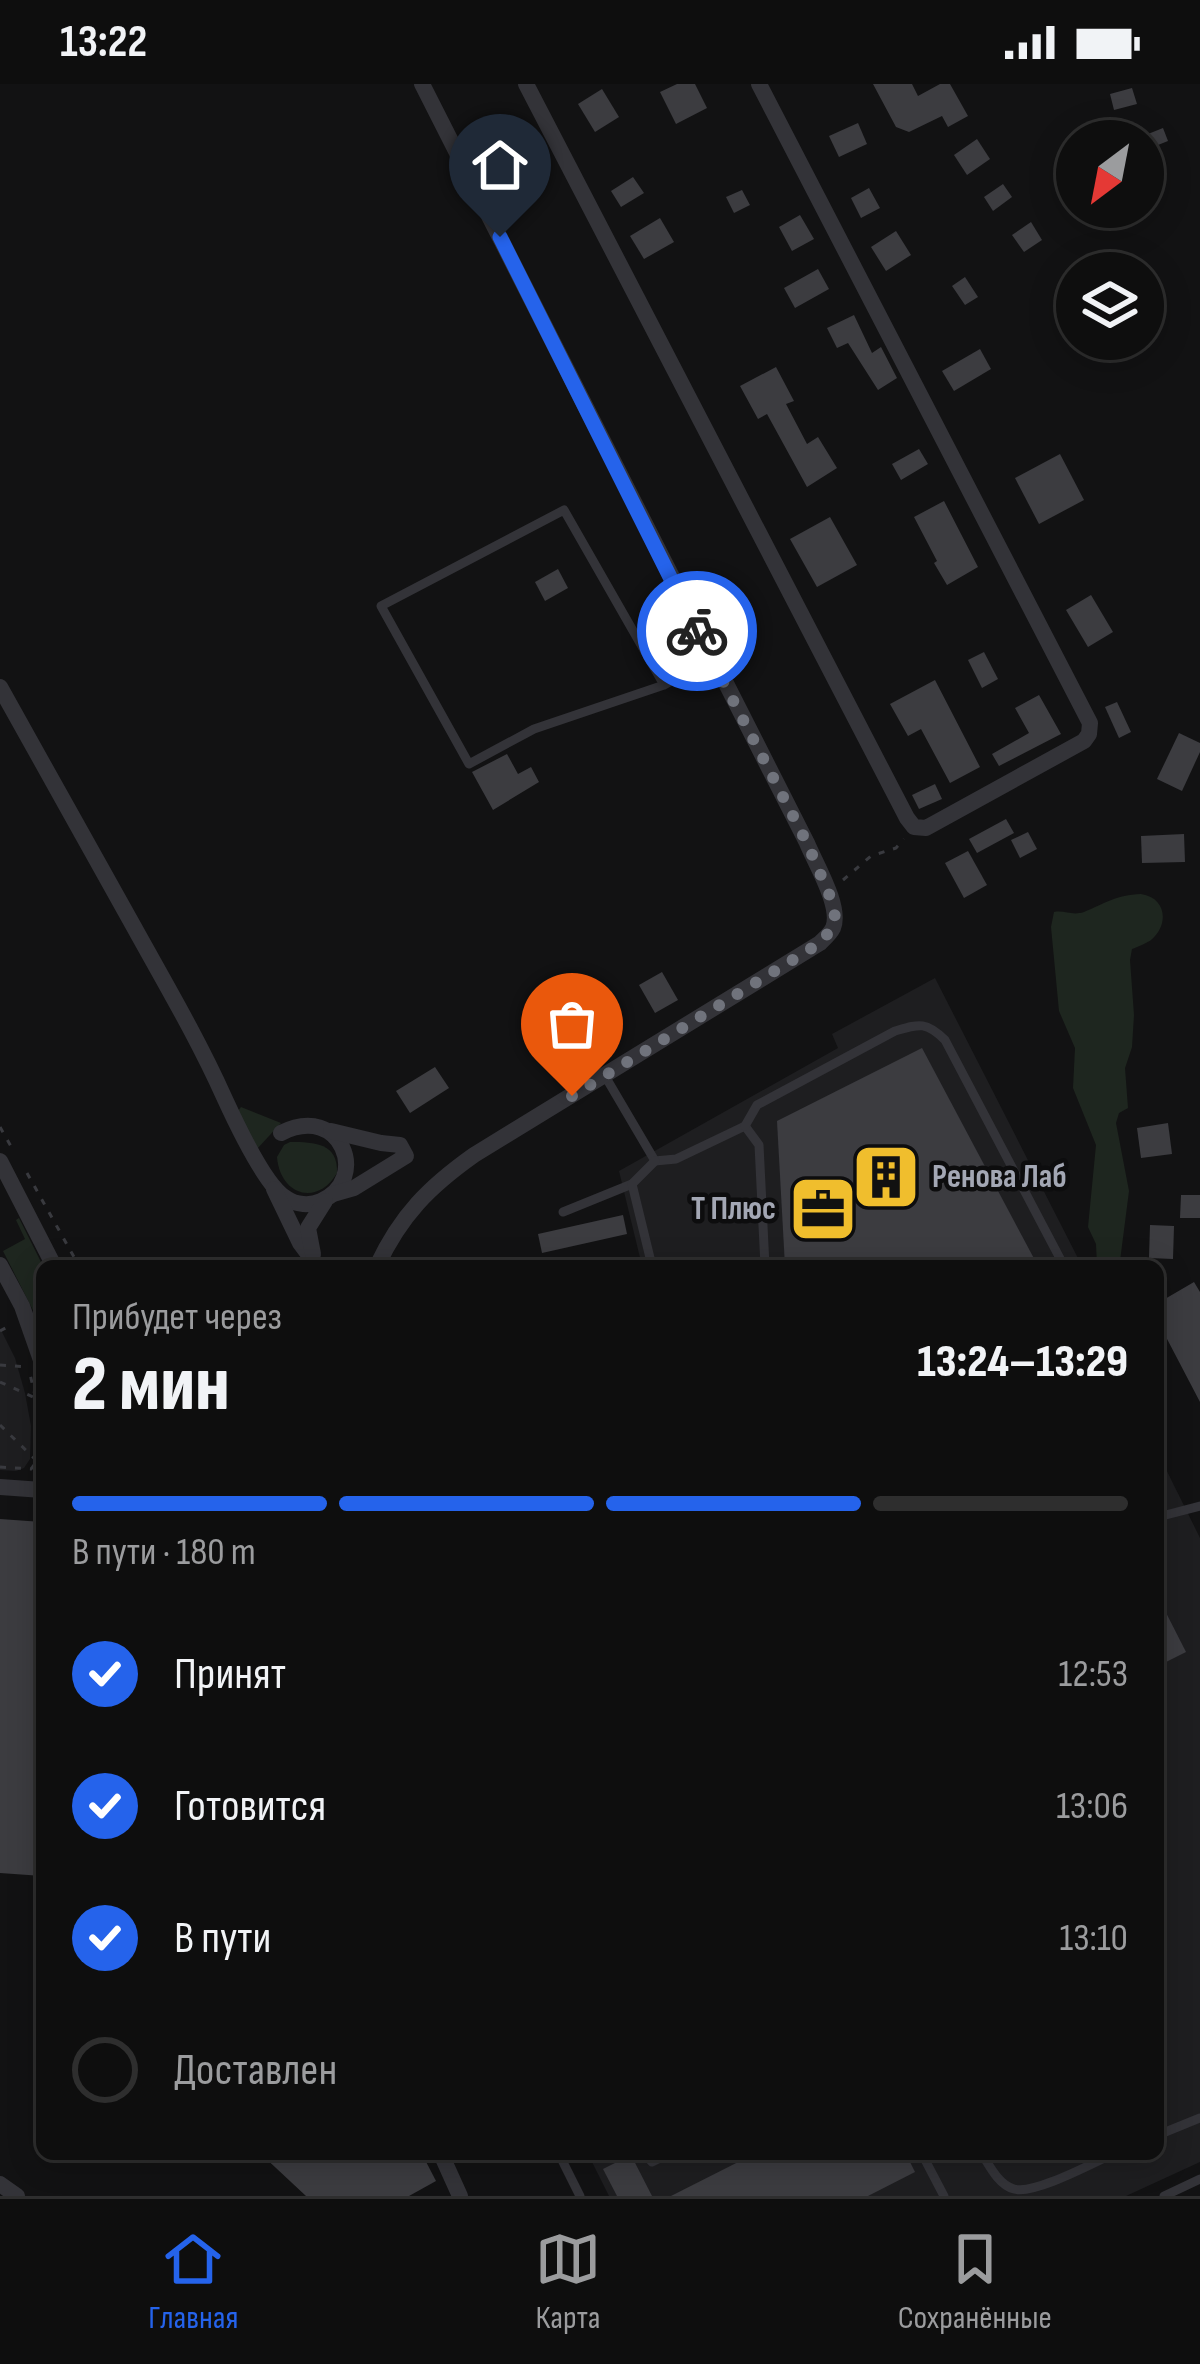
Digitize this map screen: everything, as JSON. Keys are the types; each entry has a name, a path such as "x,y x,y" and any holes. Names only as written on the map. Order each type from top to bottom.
{"street":[{"path":"380,1260 414,1204 440,1180 820,943 835,917 807,843 422,84"},
{"path":"526,84 896,796 914,827 926,828 1084,742 1090,723 759,84"},
{"path":"0,687 313,1260"},
{"path":"273,1186 297,1203 313,1204 354,1188 406,1156 400,1145 313,1125 281,1133"},
{"path":"315,1260 308,1228 342,1182 346,1167 337,1138 325,1129"},
{"path":"0,1161 51,1260"},
{"path":"0,1265 36,1346"},
{"path":"0,1487 36,1490"},
{"path":"444,2160 460,2196"},
{"path":"0,2184 17,2196"}],"lane":[{"path":"664,685 564,510 381,606 470,764 534,729 664,685 711,658"},
{"path":"563,1212 632,1184 655,1162 676,1159 745,1126 757,1105 895,1031 917,1025 932,1027 945,1040 1061,1260"},
{"path":"604,1076 655,1162"},
{"path":"745,1126 759,1145 765,1260"},
{"path":"632,1184 651,1260"},
{"path":"1164,1514 1200,1505"},
{"path":"1164,2133 1200,2118"},
{"path":"562,2160 580,2196"},
{"path":"925,2160 944,2196"},
{"path":"986,2160 999,2180 1014,2189 1030,2189 1100,2160"},
{"path":"1164,2196 1200,2179"}],"path":[{"path":"829,893 872,856 896,848 914,827"},
{"path":"0,1126 76,1260"},
{"path":"0,1331 12,1324 6,1313"},
{"path":"0,1366 29,1367 36,1404"},
{"path":"0,1382 35,1398"},
{"path":"0,1425 36,1460"},
{"path":"0,1467 31,1469 36,1464"}],"shaded area":[{"path":"1150,897 1160,906 1163,920 1151,940 1132,949 1134,1015 1125,1068 1128,1108 1119,1113 1116,1123 1129,1191 1120,1260 1097,1260 1088,1227 1096,1145 1073,1088 1075,1048 1059,1011 1051,927 1054,912 1080,913 1118,898"},
{"path":"935,978 1079,1260 641,1260 619,1171 838,1048 832,1034"},
{"path":"241,1107 281,1123 257,1149 238,1111"},
{"path":"290,1142 329,1150 337,1173 329,1184 310,1193 292,1188 277,1157"},
{"path":"19,1218 40,1260 36,1260 36,1316 3,1251 25,1239"},
{"path":"0,1328 15,1358 31,1426 30,1459 16,1471 0,1470"},
{"path":"1164,1465 1200,1538 1200,2162 1126,2196 609,2196 591,2160 1164,2160"}],"building":[{"path":"677,84 695,84 707,108 676,124 660,92"},
{"path":"873,84 912,84 918,96 950,84 968,116 948,127 942,116 909,132 896,127"},
{"path":"1132,88 1137,104 1114,110 1110,94"},
{"path":"602,89 619,117 595,132 578,104"},
{"path":"858,123 867,144 839,157 829,136"},
{"path":"977,139 990,159 967,175 954,155"},
{"path":"633,177 644,193 621,207 611,191"},
{"path":"1003,184 1012,197 993,211 984,197"},
{"path":"869,188 880,208 861,218 851,198"},
{"path":"742,190 750,205 734,213 726,197"},
{"path":"800,215 814,239 792,251 779,227"},
{"path":"660,218 674,242 644,259 630,236"},
{"path":"1031,222 1042,240 1024,252 1012,235"},
{"path":"896,231 911,255 886,271 871,247"},
{"path":"818,269 829,289 795,308 784,288"},
{"path":"965,277 978,297 965,305 952,286"},
{"path":"854,315 872,353 881,347 897,378 878,390 848,343 837,348 827,328"},
{"path":"980,349 991,369 954,391 942,371"},
{"path":"776,367 794,401 786,404 807,444 818,437 837,468 807,487 767,414 758,419 740,386"},
{"path":"919,449 928,464 901,480 892,464"},
{"path":"1060,454 1084,500 1039,524 1015,478"},
{"path":"944,501 978,567 947,585 914,517"},
{"path":"830,517 857,565 817,587 790,539"},
{"path":"558,569 568,588 545,601 535,582"},
{"path":"1091,595 1113,632 1088,647 1066,610"},
{"path":"984,652 998,679 982,688 968,660"},
{"path":"935,680 980,767 950,783 921,729 908,736 890,704"},
{"path":"1039,695 1061,734 999,766 992,754 1029,733 1015,708"},
{"path":"1117,702 1131,732 1119,738 1105,707"},
{"path":"1179,733 1200,743 1182,791 1157,779"},
{"path":"507,754 518,774 531,767 539,782 493,810 472,772"},
{"path":"935,784 942,799 919,809 912,795"},
{"path":"1006,819 1014,833 977,853 969,839"},
{"path":"1028,832 1037,849 1020,858 1011,840"},
{"path":"1184,834 1185,862 1142,863 1141,836"},
{"path":"968,851 987,885 964,898 945,863"},
{"path":"662,972 678,1000 655,1013 639,985"},
{"name":"Ренова Лаб","path":"922,1048 1035,1260 785,1260 777,1121"},
{"path":"435,1067 449,1088 410,1113 396,1091"},
{"path":"1168,1123 1172,1154 1141,1158 1137,1128"},
{"path":"1181,1195 1200,1195 1200,1218 1180,1218"},
{"path":"623,1215 627,1234 542,1253 538,1234"},
{"path":"1150,1225 1174,1226 1173,1259 1149,1258"},
{"path":"1194,1282 1200,1292 1200,1402 1164,1338 1164,1300"},
{"path":"0,1519 36,1522 36,1876 0,1873"},
{"path":"1164,1609 1186,1652 1164,1663"},
{"path":"267,2160 425,2160 436,2181 409,2196 306,2196"},
{"path":"634,2160 652,2196 617,2196 603,2169"},
{"path":"742,2160 909,2160 915,2172 868,2196 671,2196"}],"way so far":[{"path":"572,1096 820,943 833,927 832,901 807,843 697,631"}],"place":[{"name":"Ренова Лаб","path":"886,1177"},
{"name":"Т Плюс","path":"823,1209"}],"route":[{"path":"500,237 697,631"}]}
